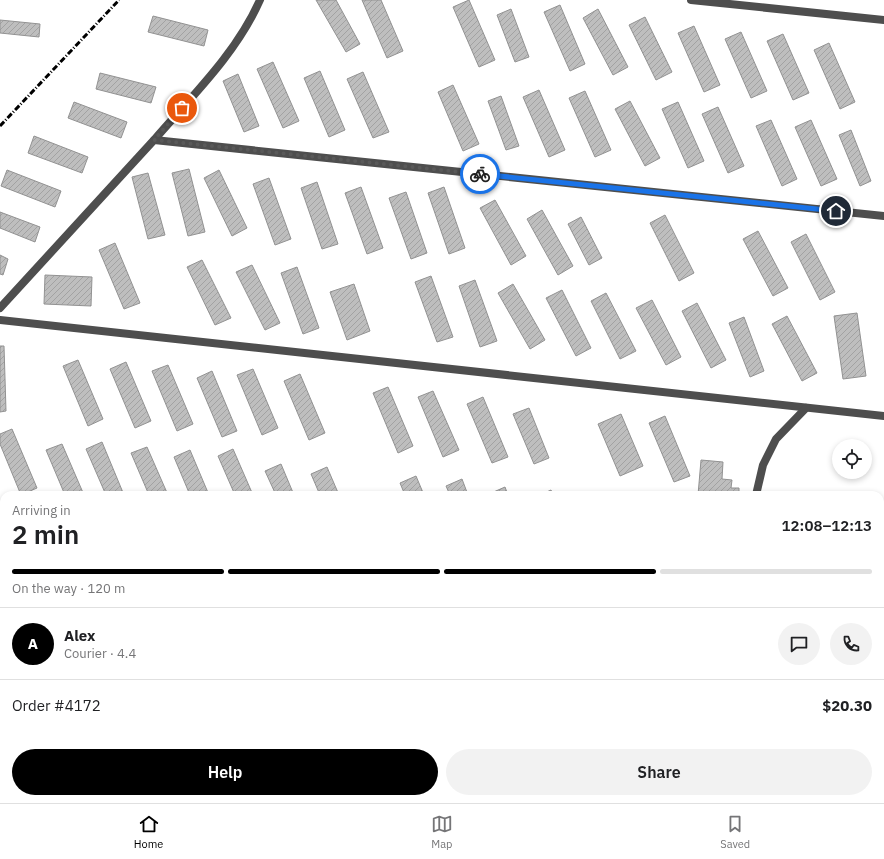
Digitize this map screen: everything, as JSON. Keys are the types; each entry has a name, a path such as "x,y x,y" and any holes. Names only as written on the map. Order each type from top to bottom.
{"lane":[{"path":"0,308 221,65 260,0"},
{"path":"691,0 884,20"},
{"path":"154,140 884,216"},
{"path":"0,320 884,416"},
{"path":"757,491 763,465 776,439 806,408"}],"building":[{"path":"316,0 336,0 360,44 346,52"},
{"path":"362,0 381,0 403,51 387,58"},
{"path":"469,0 495,60 479,67 453,7"},
{"path":"560,5 585,64 570,71 544,12"},
{"path":"511,9 529,57 515,62 497,15"},
{"path":"598,9 628,67 613,75 583,18"},
{"path":"153,16 208,30 204,46 148,32"},
{"path":"645,17 672,72 656,80 629,25"},
{"path":"0,20 40,24 39,37 0,33"},
{"path":"694,26 720,85 704,92 678,33"},
{"path":"741,32 767,91 751,98 725,39"},
{"path":"783,34 809,93 793,100 767,41"},
{"path":"829,43 855,102 840,109 814,50"},
{"path":"273,62 299,121 283,128 257,69"},
{"path":"320,71 345,130 329,137 304,78"},
{"path":"363,72 389,132 373,138 347,79"},
{"path":"100,73 156,87 151,103 96,89"},
{"path":"238,74 259,126 244,132 223,81"},
{"path":"453,85 479,144 463,151 438,92"},
{"path":"539,90 565,150 549,157 523,97"},
{"path":"585,91 611,150 595,157 569,98"},
{"path":"501,96 519,146 506,150 488,101"},
{"path":"630,101 660,158 645,166 615,109"},
{"path":"74,102 127,122 121,138 68,118"},
{"path":"678,102 704,161 688,168 662,109"},
{"path":"718,107 744,166 728,173 702,114"},
{"path":"771,120 797,179 782,186 756,126"},
{"path":"811,120 837,179 821,186 795,127"},
{"path":"851,130 871,181 860,186 839,135"},
{"path":"34,136 88,157 82,173 28,153"},
{"path":"189,169 205,232 188,236 172,173"},
{"path":"7,170 61,191 55,207 1,186"},
{"path":"219,170 247,228 232,236 204,178"},
{"path":"148,173 165,235 148,239 132,177"},
{"path":"269,178 291,239 275,245 253,184"},
{"path":"317,182 338,244 322,249 301,188"},
{"path":"361,187 383,248 367,254 345,193"},
{"path":"444,187 465,248 449,254 428,193"},
{"path":"406,192 427,253 411,259 389,198"},
{"path":"495,200 526,256 511,265 480,208"},
{"path":"542,210 573,266 558,275 527,219"},
{"path":"0,212 40,227 35,242 0,228"},
{"path":"665,215 694,273 679,281 650,223"},
{"path":"581,217 602,258 589,265 568,224"},
{"path":"758,231 788,288 773,296 743,239"},
{"path":"806,234 835,292 820,300 791,242"},
{"path":"115,243 140,303 124,309 99,250"},
{"path":"0,255 8,259 3,275 0,274"},
{"path":"202,260 231,318 215,325 187,267"},
{"path":"252,265 280,323 265,330 236,272"},
{"path":"297,267 319,328 303,334 281,273"},
{"path":"45,275 92,277 91,306 44,304"},
{"path":"431,276 453,337 437,342 415,282"},
{"path":"475,280 497,341 480,347 459,286"},
{"path":"354,284 370,331 347,340 330,292"},
{"path":"513,284 545,340 530,349 498,293"},
{"path":"562,290 591,348 576,356 546,298"},
{"path":"606,293 636,351 620,359 591,301"},
{"path":"652,300 681,357 666,365 636,308"},
{"path":"697,303 726,360 711,368 682,311"},
{"path":"857,313 866,376 843,379 834,316"},
{"path":"787,316 817,373 802,381 772,324"},
{"path":"744,317 764,371 750,377 729,323"},
{"path":"0,346 4,346 6,411 0,412"},
{"path":"78,360 103,419 88,426 63,366"},
{"path":"126,362 151,421 135,428 110,369"},
{"path":"168,365 193,424 177,431 152,371"},
{"path":"253,369 278,428 262,435 237,375"},
{"path":"212,371 237,431 222,437 197,378"},
{"path":"300,374 325,433 309,440 284,381"},
{"path":"388,387 413,446 398,453 373,393"},
{"path":"433,391 459,450 443,457 418,397"},
{"path":"483,397 508,457 492,463 467,404"},
{"path":"529,408 549,458 534,464 513,414"},
{"path":"621,414 643,466 620,476 598,424"},
{"path":"665,416 690,476 674,482 649,423"},
{"path":"12,429 37,488 30,491 19,491 0,444 0,434"},
{"path":"102,442 122,491 104,491 86,449"},
{"path":"62,444 82,491 63,491 46,450"},
{"path":"147,447 166,491 147,491 131,453"},
{"path":"233,449 251,491 233,491 218,456"},
{"path":"190,450 207,491 188,491 174,457"},
{"path":"701,460 723,462 722,479 732,480 731,488 739,488 739,491 698,491"},
{"path":"281,464 292,491 274,491 265,471"},
{"path":"327,467 337,491 318,491 311,474"},
{"path":"416,476 422,491 403,491 400,483"},
{"path":"462,479 466,491 448,491 446,486"},
{"path":"505,487 506,491 496,491"}],"railway":[{"path":"0,126 119,0"}],"way so far":[{"path":"182,108 154,140 480,174"}],"route":[{"path":"480,174 836,211"}]}
